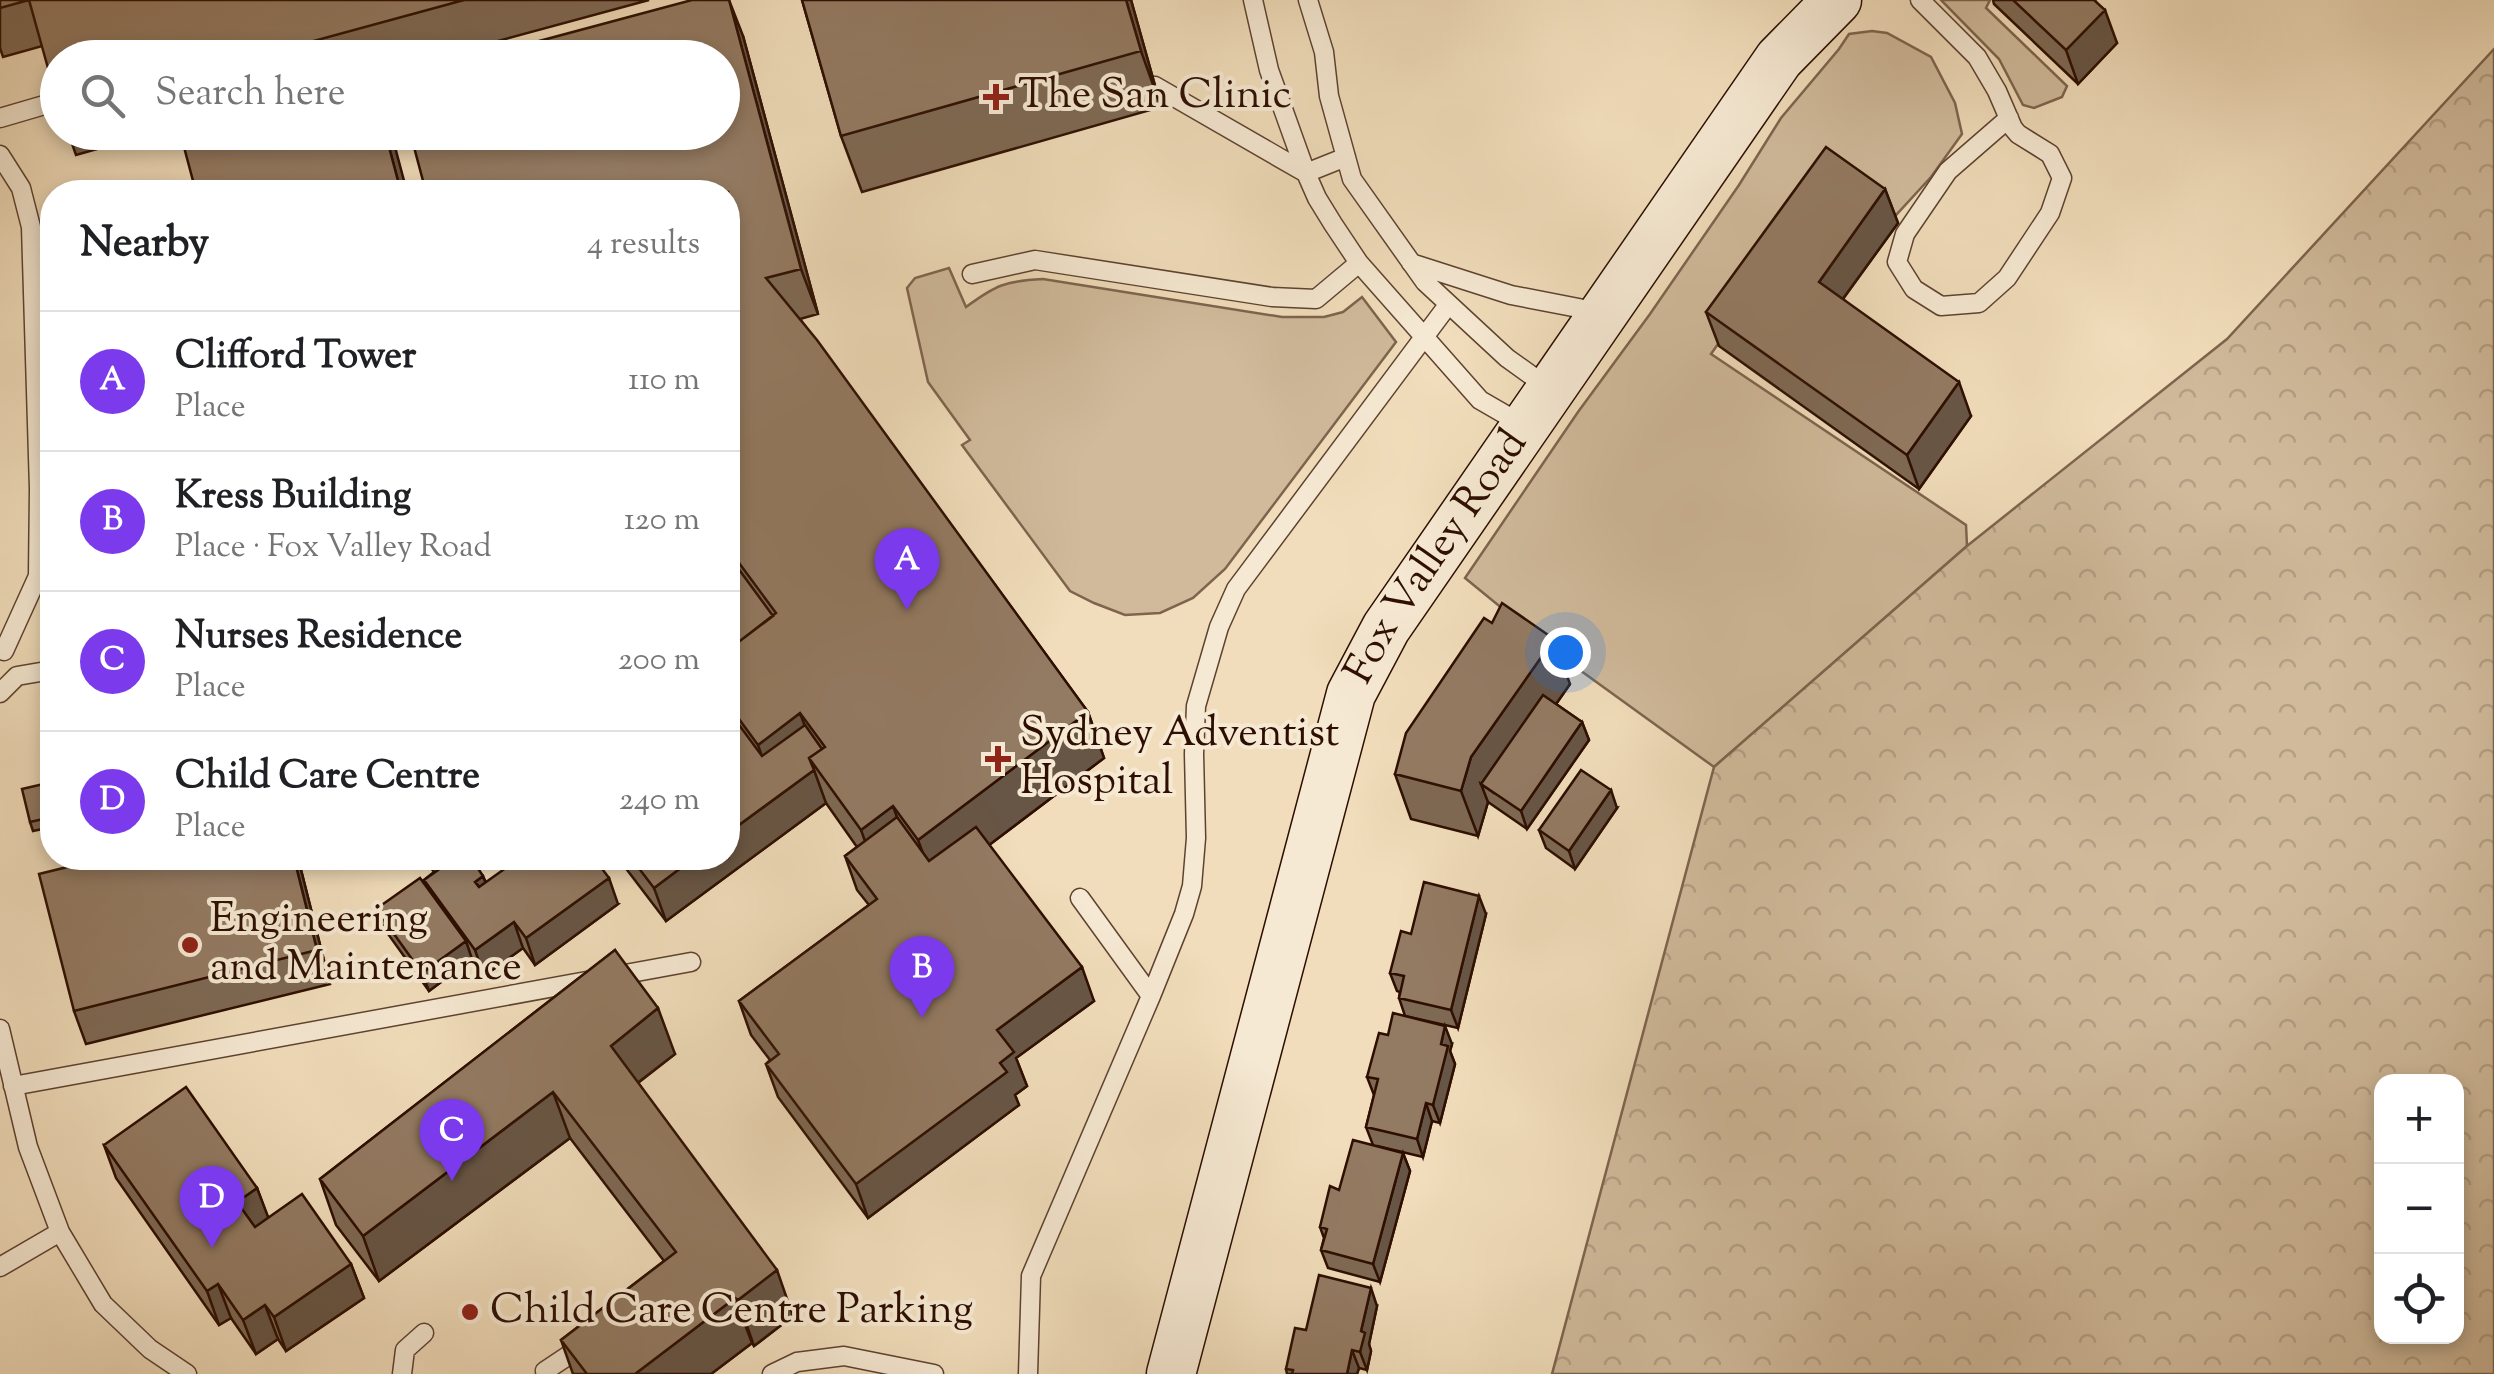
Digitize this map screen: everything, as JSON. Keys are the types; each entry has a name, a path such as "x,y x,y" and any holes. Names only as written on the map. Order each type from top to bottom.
{"main road":[{"name":"Fox Valley Road","path":"1171,1374 1351,694 1386,628 1779,60 1837,0"}],"lane":[{"path":"1240,0 1258,4 1269,70 1306,173 1359,263 1480,400 1538,408"},
{"path":"1308,0 1324,52 1329,96 1352,179 1425,282 1506,358 1538,408"},
{"path":"1920,0 1977,57 2014,126 2050,154 2062,178 2050,213 2007,278 1979,302 1941,306 1914,289 1897,262 1905,234 1948,171 2014,126"},
{"path":"1155,86 1306,173"},
{"path":"0,118 40,106"},
{"path":"0,155 21,188 31,227 38,576 2,652 17,676"},
{"path":"1306,173 1346,157"},
{"path":"972,274 1035,260 1272,296 1316,299 1359,263"},
{"path":"1411,262 1511,295 1603,313"},
{"path":"1028,1374 1031,1276 1151,996 1192,886 1196,706 1219,627 1236,589 1448,304"},
{"path":"0,693 17,676 40,672"},
{"path":"1080,898 1151,996"},
{"path":"13,1086 691,962"},
{"path":"0,1029 28,1147 60,1232 103,1304 150,1349 186,1374"},
{"path":"0,1268 60,1232"},
{"path":"402,1374 405,1350 424,1333"},
{"path":"546,1374 600,1335"},
{"path":"772,1374 797,1362 844,1356 934,1374"}],"green space":[{"path":"1941,0 1990,0 1986,8 2067,86 2062,97 2034,108 2023,105 1999,59"},
{"path":"1887,33 1931,57 1955,103 1962,134 1931,177 1896,215 1837,175 1711,354 1966,525 1967,546 1714,767 1559,655 1465,578 1739,185 1781,118 1849,34"},
{"path":"2494,49 2494,1374 1552,1374 1714,767 1967,546 2227,339"},
{"path":"949,268 966,307 1001,286 1043,279 1282,317 1324,317 1343,312 1362,297 1396,342 1225,569 1193,598 1160,613 1125,615 1070,591 962,445 970,440 928,382 907,288 915,278"}],"building":[{"path":"0,0 29,0 0,8"},
{"path":"29,0 464,0 317,40 40,40"},
{"path":"692,0 729,0 740,40 543,40"},
{"name":"The San Clinic","path":"802,0 1126,0 1141,51 841,136"},
{"path":"2013,0 2094,0 2105,10 2066,50"},
{"path":"740,41 801,269 766,278 817,340 1088,712 918,840 893,806 861,830 809,758 825,747 800,713 758,745 740,720 740,641 776,613 740,564 740,180 423,180 415,150 740,150"},
{"path":"1826,147 1885,189 1819,282 1959,382 1907,455 1706,312"},
{"path":"185,150 390,150 398,180 193,180"},
{"path":"740,571 773,616 740,641"},
{"path":"1502,603 1554,639 1471,757 1461,791 1395,774 1406,733 1484,618 1492,623"},
{"path":"1543,695 1582,722 1521,811 1481,784"},
{"path":"805,725 822,749 809,758 814,770 740,824 740,726 762,756"},
{"path":"1581,770 1611,790 1569,851 1539,830"},
{"path":"40,785 40,820 30,822 22,789"},
{"path":"897,817 929,861 976,827 1082,967 997,1030 1014,1052 1000,1063 1007,1072 856,1184 766,1064 779,1054 739,1001 877,899 845,856"},
{"name":"Engineering and Maintenance","path":"55,870 297,870 317,950 74,1011 39,874"},
{"path":"438,870 479,870 483,876 475,882 479,887 503,870 603,870 609,878 526,938 514,922 475,950 424,880"},
{"path":"640,870 678,870 654,888"},
{"path":"420,878 466,941 422,973 376,909"},
{"path":"1424,882 1479,896 1451,1010 1399,998 1404,976 1390,973 1401,931 1411,934"},
{"path":"615,950 658,1008 611,1046 777,1270 635,1374 587,1374 561,1340 676,1252 553,1092 363,1236 320,1179"},
{"path":"1393,1013 1445,1026 1441,1044 1448,1046 1433,1105 1426,1103 1417,1139 1366,1127 1378,1079 1367,1077 1379,1033 1388,1035"},
{"path":"186,1087 257,1188 237,1202 255,1227 302,1194 351,1264 274,1317 265,1305 243,1320 218,1284 207,1291 104,1145"},
{"path":"1353,1140 1403,1153 1373,1264 1321,1250 1327,1229 1320,1227 1330,1186 1339,1190"},
{"path":"1319,1275 1371,1288 1360,1352 1352,1350 1347,1374 1292,1374 1293,1370 1286,1369 1295,1328 1306,1330"}],"place":[{"name":"The San Clinic","path":"996,97"},
{"name":"Clifford Tower","path":"907,610"},
{"name":"Sydney Adventist Hospital","path":"998,759"},
{"name":"Engineering and Maintenance","path":"190,945"},
{"name":"Kress Building","path":"922,1018"},
{"name":"Nurses Residence","path":"452,1181"},
{"name":"Child Care Centre","path":"212,1248"},
{"name":"Child Care Centre Parking","path":"470,1312"}]}
